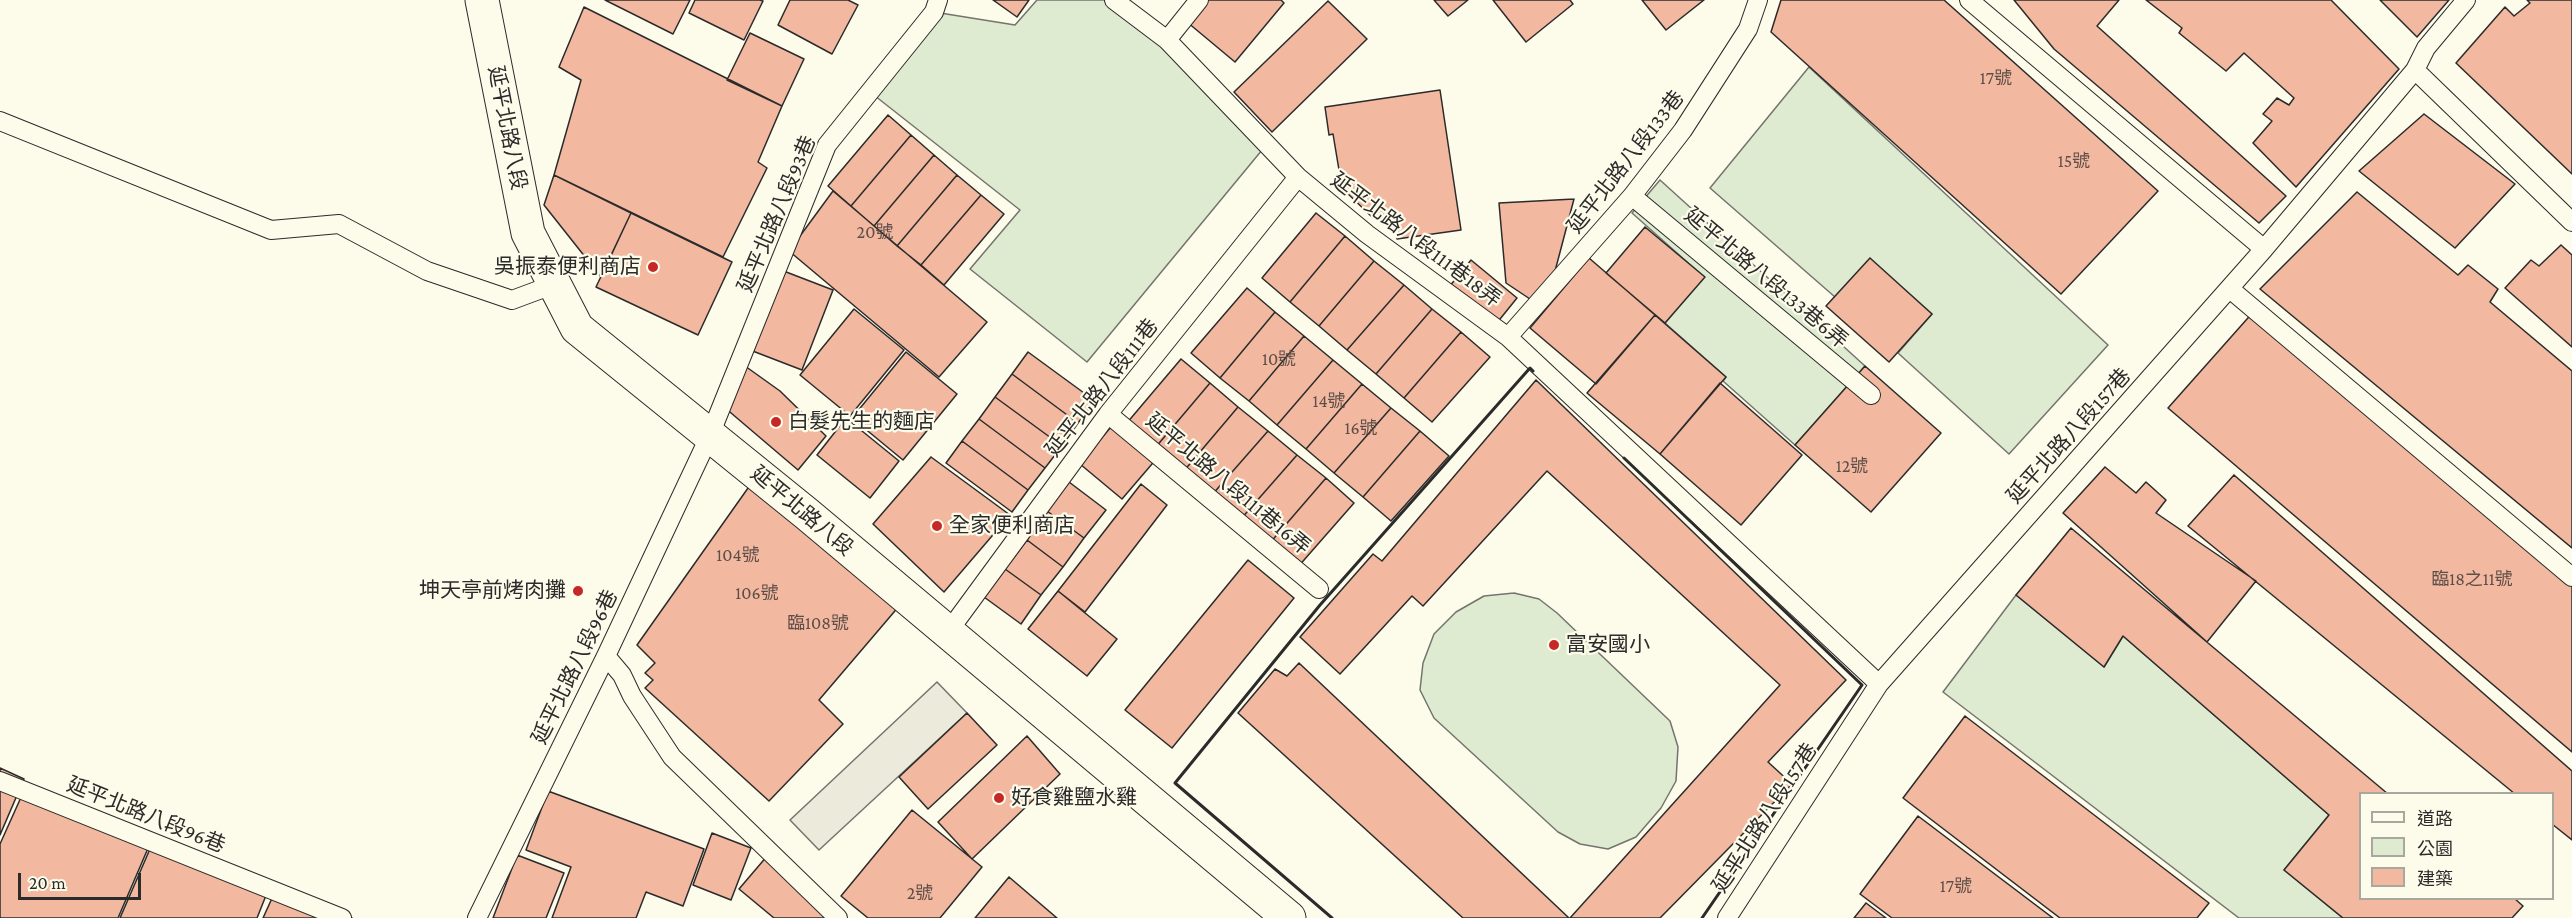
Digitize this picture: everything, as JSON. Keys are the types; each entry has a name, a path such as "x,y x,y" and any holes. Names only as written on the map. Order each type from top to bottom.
{"street":[{"name":"延平北路八段","path":"482,0 528,233 577,328 948,632 1289,918"}],"lane":[{"name":"延平北路八段93巷","path":"710,435 827,145 934,12 938,0"},
{"path":"1114,0 1167,40 1298,177"},
{"path":"1167,40 1199,0"},
{"name":"延平北路八段133巷","path":"1508,337 1632,196 1712,87 1748,29 1758,0"},
{"path":"1969,0 2264,249"},
{"name":"延平北路八段157巷","path":"1727,918 1879,684 2230,289 2415,70 2426,48 2466,0"},
{"path":"2415,70 2572,222"},
{"path":"0,121 271,230 339,224 427,271 512,300 555,284"},
{"name":"延平北路八段111巷18弄","path":"1298,177 1367,234 1508,337 1879,684"},
{"name":"延平北路八段111巷","path":"948,632 1108,414 1298,177"},
{"name":"延平北路八段133巷6弄","path":"1632,196 1871,395"},
{"path":"2230,289 2572,577"},
{"name":"延平北路八段111巷16弄","path":"1108,414 1319,589"},
{"name":"延平北路八段96巷","path":"477,918 606,656 710,435"},
{"path":"606,656 622,675 632,696 672,758 838,918"},
{"name":"延平北路八段96巷","path":"0,781 342,918"}],"green space":[{"path":"1037,0 1114,0 1267,144 1087,362 970,269 1020,210 870,92 934,12 1015,25"},
{"path":"1809,67 2108,345 2009,454 1898,353 1932,314 1870,259 1835,297 1710,188"},
{"path":"1660,180 1865,366 1795,445 1723,381 1726,377 1665,323 1704,277 1632,213"},
{"path":"1514,593 1539,599 1557,613 1670,721 1678,747 1676,781 1661,808 1636,837 1608,849 1580,844 1558,832 1434,718 1420,690 1423,663 1434,634 1456,612 1484,596"},
{"path":"2016,595 2104,667 2123,636 2329,815 2284,870 2343,918 2239,918 1943,692"}],"shaded area":[{"path":"937,682 967,713 819,850 790,820"}],"building":[{"path":"605,0 690,0 673,34"},
{"path":"695,0 763,1 744,40 689,13"},
{"path":"790,0 848,0 858,5 832,54 778,25"},
{"path":"993,0 1029,0 1017,17"},
{"path":"1206,0 1281,0 1284,3 1235,62 1187,22"},
{"path":"1434,0 1468,0 1448,16"},
{"path":"1493,0 1570,0 1573,4 1526,42"},
{"path":"1642,0 1704,0 1666,30"},
{"path":"1781,0 1944,0 2158,191 2061,294 1771,32"},
{"path":"2014,0 2119,0 2097,26 2286,196 2259,223 2054,49"},
{"path":"2146,0 2331,0 2399,69 2296,187 2253,143 2272,121 2263,114 2277,98 2289,105 2294,98 2244,53 2226,71 2179,33 2182,28"},
{"path":"2380,0 2449,0 2417,37"},
{"path":"2527,0 2572,0 2572,174 2456,63 2505,7 2514,16 2530,3"},
{"path":"1328,1 1367,39 1272,132 1234,92"},
{"path":"584,7 782,106 758,162 767,168 723,257 554,175 581,80 559,67"},
{"path":"750,33 804,59 782,106 727,80"},
{"path":"1440,90 1461,230 1397,239 1393,215 1373,218 1342,188 1333,134 1329,135 1325,107"},
{"path":"2424,114 2515,184 2455,248 2359,171"},
{"path":"888,115 911,135 851,206 828,186"},
{"path":"911,135 934,155 874,226 851,206"},
{"path":"934,155 957,175 897,246 874,226"},
{"path":"554,175 631,213 601,277 544,205"},
{"path":"957,175 981,195 921,265 897,246"},
{"path":"833,191 987,322 939,377 789,251"},
{"path":"2357,192 2458,275 2468,265 2498,289 2490,302 2572,371 2572,548 2260,289"},
{"path":"981,195 1004,214 944,285 921,265"},
{"path":"1574,199 1554,275 1530,299 1506,283 1499,203"},
{"path":"631,213 732,262 698,335 596,287"},
{"path":"1316,213 1345,236 1290,302 1262,278"},
{"path":"1645,227 1705,277 1665,323 1606,273"},
{"path":"1345,236 1374,261 1319,326 1290,302"},
{"path":"2561,245 2572,255 2572,347 2505,288 2531,260 2539,266"},
{"path":"1589,258 1655,315 1596,384 1530,328"},
{"path":"1870,258 1932,314 1889,362 1826,306"},
{"path":"1471,260 1517,298 1496,324 1449,287"},
{"path":"1374,261 1404,285 1347,350 1319,326"},
{"path":"781,270 833,290 802,370 750,350"},
{"path":"1404,285 1432,309 1376,374 1347,350"},
{"path":"1247,288 1275,312 1220,378 1191,353"},
{"path":"854,309 904,350 850,416 800,375"},
{"path":"1432,309 1461,332 1404,398 1376,374"},
{"path":"2255,310 2572,577 2572,752 2168,408"},
{"path":"1275,312 1304,336 1249,401 1220,378"},
{"path":"1655,315 1726,377 1660,454 1587,393"},
{"path":"1461,332 1490,357 1432,422 1404,398"},
{"path":"1304,336 1333,360 1277,425 1249,401"},
{"path":"906,352 957,394 903,460 852,418"},
{"path":"1028,352 1095,401 1078,423 1012,374"},
{"path":"1181,359 1210,383 1155,448 1126,424"},
{"path":"1333,360 1362,384 1306,449 1277,425"},
{"name":"白髮先生的麵店","path":"745,366 780,391 826,436 798,470 724,407"},
{"path":"1865,366 1941,433 1871,512 1795,445"},
{"path":"1012,374 1078,423 1062,446 995,397"},
{"path":"1536,380 1846,680 1768,762 1792,784 1660,918 1570,918 1780,685 1547,471 1423,606 1412,596 1340,674 1300,637 1373,554 1382,561"},
{"path":"1210,383 1238,407 1183,472 1155,448"},
{"path":"1720,383 1802,455 1741,525 1660,454"},
{"path":"1362,384 1391,408 1334,473 1306,449"},
{"path":"995,397 1062,446 1045,468 979,419"},
{"path":"1238,407 1268,431 1211,496 1183,472"},
{"path":"1391,408 1420,431 1363,497 1334,473"},
{"path":"846,418 899,461 870,498 817,455"},
{"path":"979,419 1045,468 1028,490 962,441"},
{"path":"1115,422 1158,457 1122,499 1080,464"},
{"path":"1268,431 1297,455 1240,520 1211,496"},
{"path":"1420,431 1449,456 1391,521 1363,497"},
{"path":"962,441 1028,490 1012,512 946,463"},
{"path":"1297,455 1326,478 1269,544 1240,520"},
{"path":"931,457 1010,515 944,592 873,524"},
{"path":"2105,467 2136,493 2146,482 2166,500 2156,513 2256,581 2207,642 2063,513"},
{"path":"2234,475 2572,771 2572,840 2554,826 2554,792 2513,792 2188,526"},
{"path":"1326,478 1354,503 1297,568 1269,544"},
{"path":"753,481 900,605 819,700 843,724 769,801 645,688 653,680 645,673 655,663 637,645"},
{"path":"1069,482 1106,510 1084,538 1047,511"},
{"path":"1141,484 1167,505 1085,612 1058,591"},
{"path":"1047,511 1084,538 1063,567 1027,540"},
{"path":"2071,528 2386,792 2359,792 2359,900 2516,900 2523,906 2512,918 2343,918 2284,870 2329,815 2123,636 2104,667 2016,595"},
{"path":"1027,540 1063,567 1041,595 1005,569"},
{"path":"1248,560 1294,598 1172,748 1125,710"},
{"path":"1005,569 1041,595 1021,624 984,597"},
{"path":"1058,591 1117,639 1087,676 1028,629"},
{"path":"1299,663 1569,918 1463,918 1238,713 1275,669 1287,676"},
{"path":"967,713 997,745 928,809 899,777"},
{"path":"1965,716 2209,903 2197,918 2060,918 1903,798"},
{"name":"好食雞鹽水雞","path":"1027,736 1060,774 972,859 938,822"},
{"path":"0,768 24,779 0,835"},
{"path":"27,784 152,839 118,918 0,918 0,844"},
{"path":"548,791 704,849 683,906 646,892 636,918 552,918 571,867 526,850"},
{"path":"912,810 982,867 940,918 868,918 841,896"},
{"path":"1918,816 2053,918 1892,918 1860,894"},
{"path":"712,833 751,848 731,900 693,885"},
{"path":"153,842 267,893 257,918 120,918"},
{"path":"517,855 564,873 546,918 493,918"},
{"path":"768,855 843,918 774,918 739,889"},
{"path":"1009,877 1057,918 975,918"},
{"path":"278,885 352,918 263,918"},
{"path":"1866,903 1886,918 1854,918"}],"wall":[{"path":"1332,918 1175,783 1320,605 1530,368 1533,371"},
{"path":"1624,458 1862,685 1702,918"}],"place":[{"name":"吳振泰便利商店","path":"653,267"},
{"name":"白髮先生的麵店","path":"776,422"},
{"name":"全家便利商店","path":"937,526"},
{"name":"坤天亭前烤肉攤","path":"578,591"},
{"name":"富安國小","path":"1554,645"},
{"name":"好食雞鹽水雞","path":"999,798"}]}
